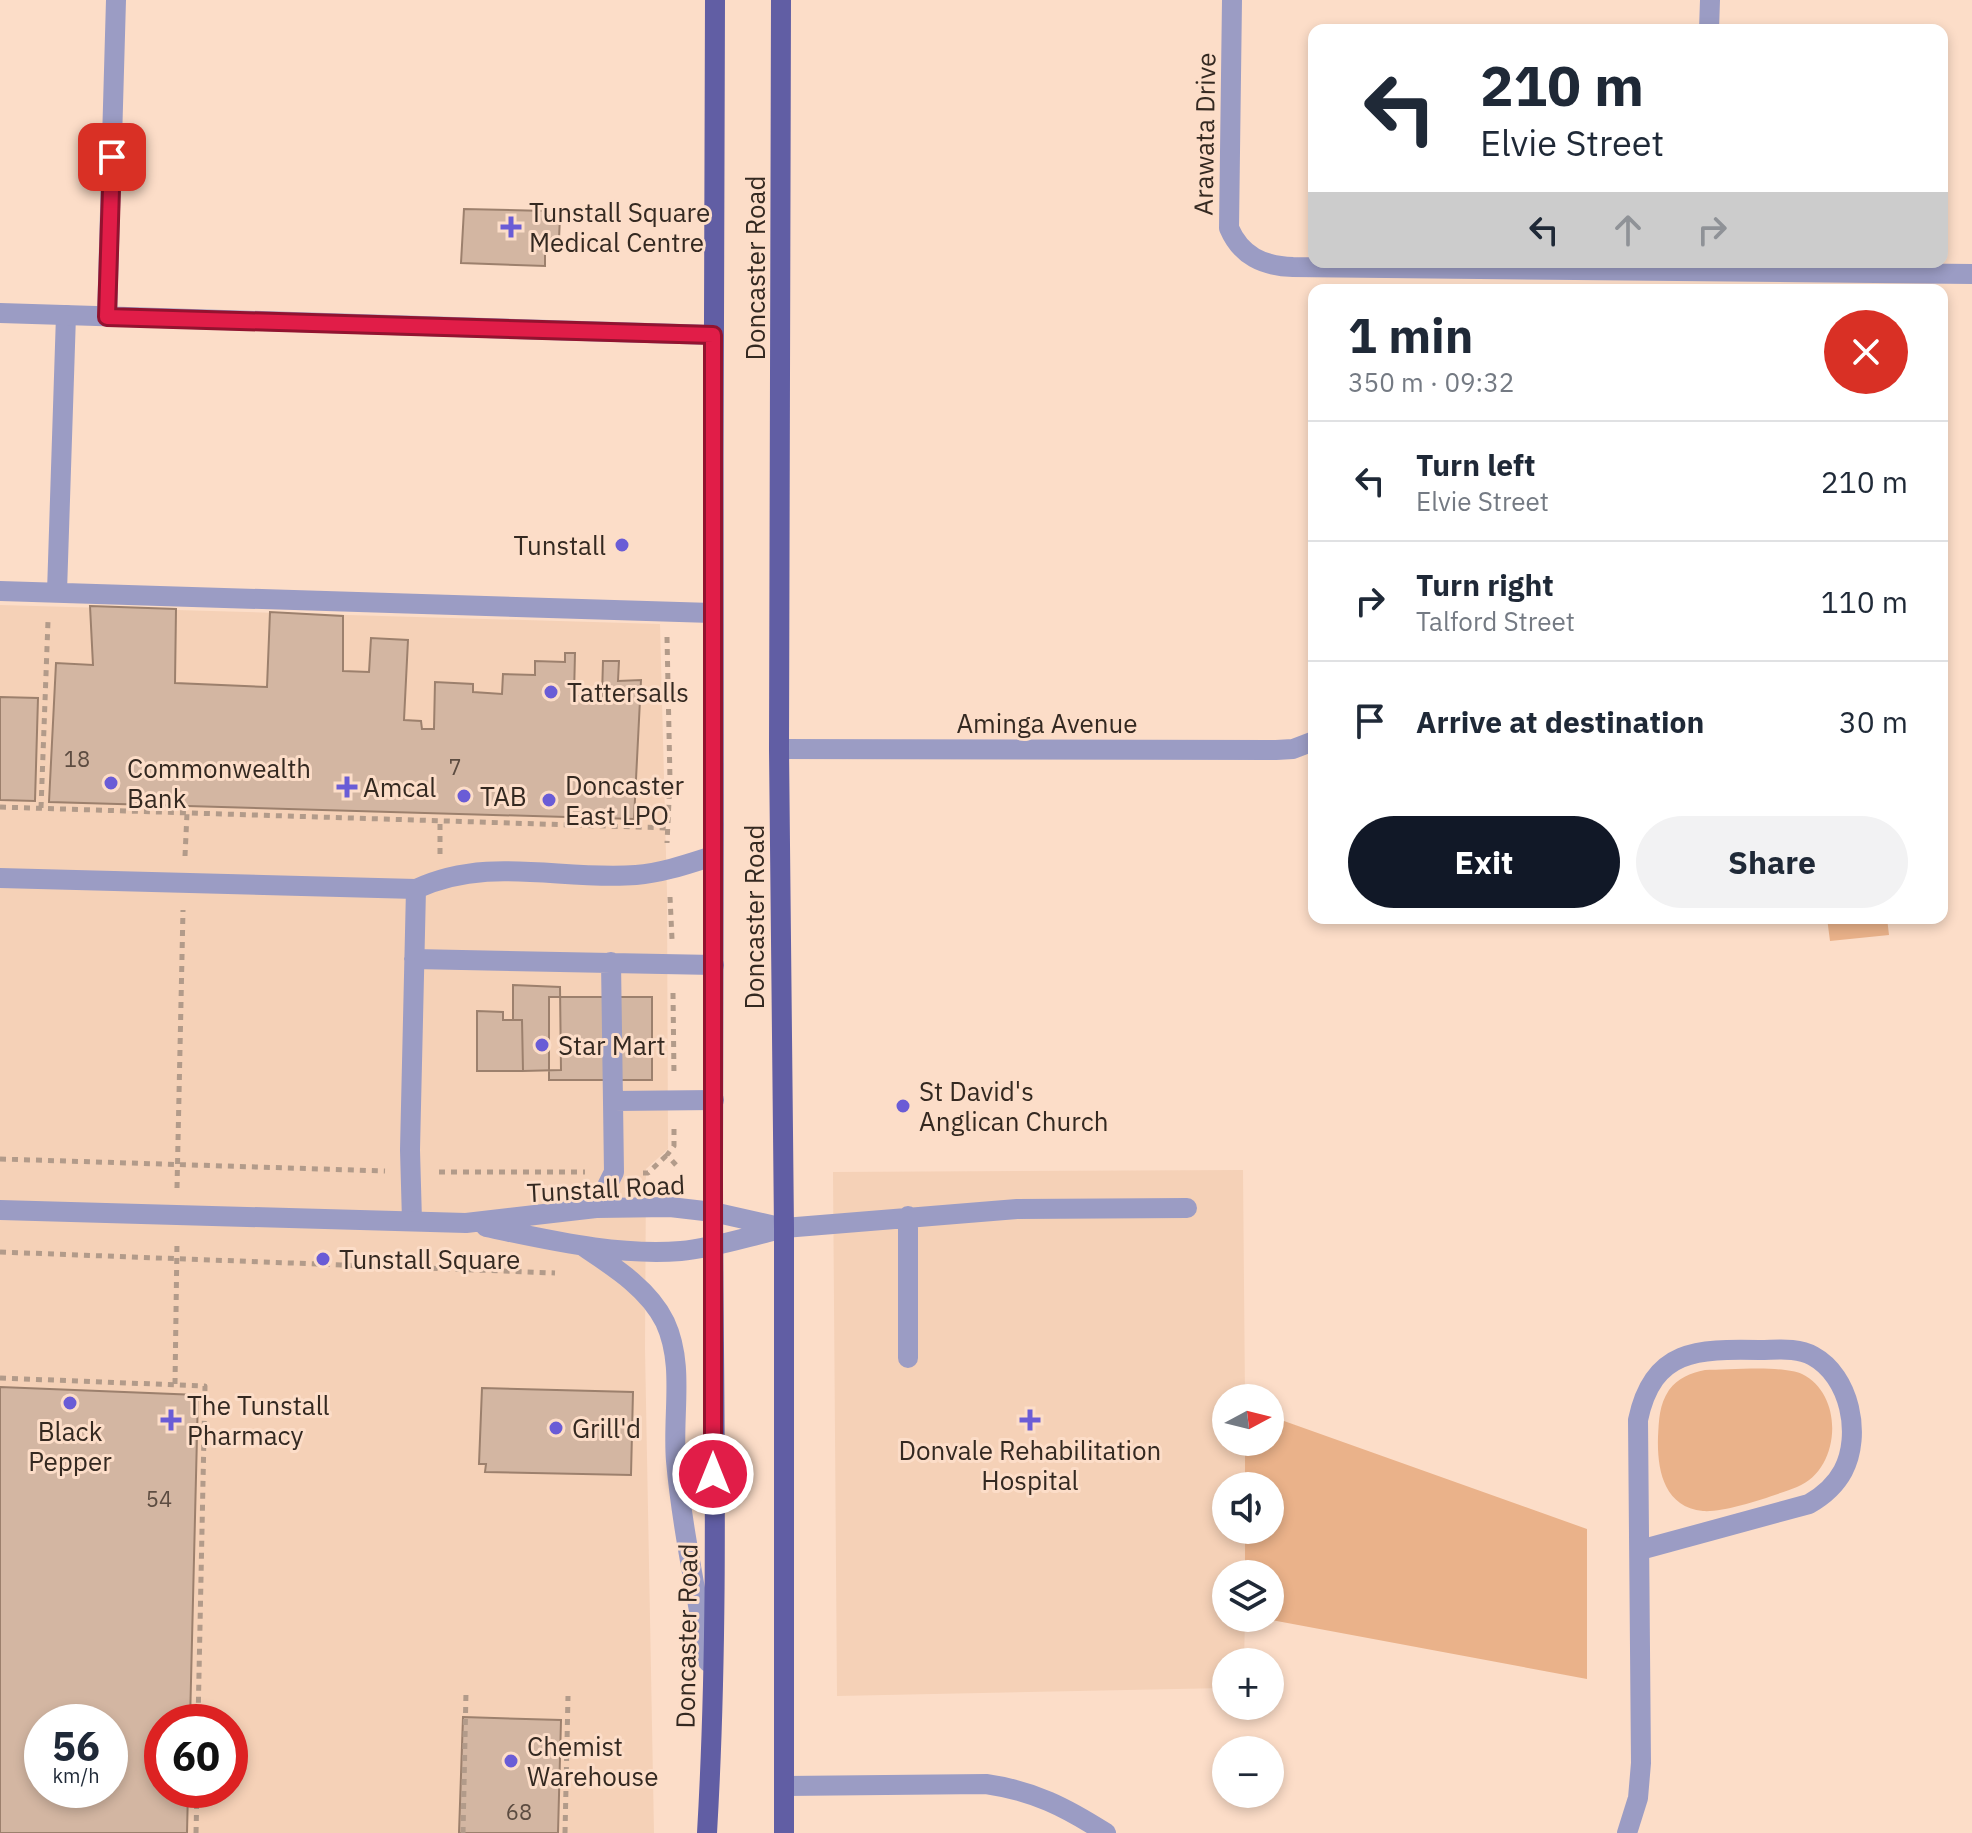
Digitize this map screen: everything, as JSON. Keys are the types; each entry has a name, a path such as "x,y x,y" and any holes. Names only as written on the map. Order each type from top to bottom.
{"main road":[{"name":"Doncaster Road","path":"707,1833 712,1690 714,1244 712,613 715,0"},
{"name":"Doncaster Road","path":"781,0 779,749 784,1228 784,1833"}],"street":[{"path":"107,317 116,0"},
{"name":"Arawata Drive","path":"1232,0 1229,228 1246,254 1281,267 1308,267"},
{"path":"1709,24 1710,0"},
{"path":"1401,268 1401,284"},
{"name":"Arawata Drive","path":"1741,268 1972,274"},
{"path":"0,313 713,335"},
{"path":"53,592 66,315"},
{"path":"0,591 712,613"},
{"name":"Aminga Avenue","path":"779,749 1276,750 1293,749 1308,743"},
{"path":"0,878 416,889 440,878 476,871 635,875 668,870 713,856"},
{"path":"412,1221 416,889"},
{"path":"414,959 714,965"},
{"path":"596,1208 614,1172 611,962"},
{"path":"613,1101 714,1100"},
{"name":"Tunstall Road","path":"0,1210 466,1223 596,1208 670,1207 713,1212 784,1228"},
{"path":"784,1228 908,1216 1047,1208 1187,1208"},
{"path":"908,1216 908,1358"},
{"name":"Tunstall Road","path":"466,1223 584,1247 680,1251 784,1228"},
{"name":"Tunstall Road","path":"584,1247 649,1297 664,1320 672,1342 676,1369 678,1476 712,1690"},
{"path":"1627,1833 1638,1798 1641,1763 1638,1420 1643,1397 1656,1375 1690,1353 1715,1349 1797,1350 1829,1367 1848,1402 1850,1448 1845,1468 1822,1496 1809,1504 1640,1550"},
{"path":"785,1786 986,1784 1016,1788 1045,1797 1106,1833"}],"path":[{"path":"41,808 53,592"},
{"path":"0,807 669,828"},
{"path":"175,1384 176,1165 187,813"},
{"path":"0,1159 411,1172 648,1173 667,1155"},
{"path":"0,1252 569,1273"},
{"path":"0,1378 205,1386 198,1704"},
{"path":"463,1833 466,1692"},
{"path":"565,1833 568,1696"},
{"path":"196,1833 197,1808"}],"shaded area":[{"name":"Tunstall Square","path":"0,605 660,624 667,893 668,1149 646,1169 645,1349 654,1833 0,1833"},
{"path":"1828,924 1888,924 1889,935 1830,941"},
{"name":"Donvale Rehabilitation Hospital","path":"1243,1170 1245,1384 1212,1384 1212,1456 1245,1456 1245,1472 1212,1472 1212,1544 1245,1544 1245,1560 1212,1560 1212,1632 1245,1632 1244,1648 1212,1648 1212,1688 837,1696 833,1172"},
{"path":"1705,1370 1793,1371 1816,1384 1826,1398 1832,1432 1829,1449 1812,1478 1764,1499 1712,1511 1690,1508 1671,1494 1659,1461 1661,1407 1676,1382 1689,1374"},
{"path":"1284,1421 1587,1529 1587,1679 1284,1622 1284,1560 1245,1560 1245,1544 1284,1544 1284,1472 1245,1472 1245,1456 1284,1456"}],"building":[{"name":"Tunstall Square Medical Centre","path":"464,209 546,211 547,216 560,216 559,239 545,237 545,266 461,263"},
{"path":"90,606 176,609 175,683 267,687 270,612 343,616 343,671 369,672 371,638 408,640 404,720 421,721 422,729 434,729 435,682 473,684 473,692 502,694 503,674 535,675 535,661 565,662 565,653 575,653 574,696 602,696 603,661 619,661 618,681 641,680 634,819 49,802 56,663 93,665"},
{"path":"0,697 38,698 35,801 0,800"},
{"name":"Star Mart","path":"513,985 560,987 561,1070 523,1071 522,1020 513,1020"},
{"path":"549,997 652,997 652,1080 549,1080"},
{"path":"477,1011 503,1012 503,1020 522,1020 523,1071 477,1071"},
{"path":"0,1387 198,1395 190,1704 144,1704 144,1808 188,1808 187,1833 0,1833"},
{"name":"Grill'd","path":"482,1388 633,1392 631,1475 485,1472 486,1464 479,1464"},
{"name":"Chemist Warehouse","path":"463,1717 561,1720 558,1833 459,1833"}],"place":[{"name":"Tunstall Square Medical Centre","path":"511,227"},
{"name":"Tunstall","path":"622,545"},
{"name":"Tattersalls","path":"551,692"},
{"name":"Commonwealth Bank","path":"111,783"},
{"name":"Amcal","path":"347,787"},
{"name":"TAB","path":"464,796"},
{"name":"Doncaster East LPO","path":"549,800"},
{"name":"Star Mart","path":"542,1045"},
{"name":"St David's Anglican Church","path":"903,1106"},
{"name":"Tunstall Square","path":"323,1259"},
{"name":"Black Pepper","path":"70,1403"},
{"name":"The Tunstall Pharmacy","path":"171,1420"},
{"name":"Donvale Rehabilitation Hospital","path":"1030,1420"},
{"name":"Grill'd","path":"556,1428"},
{"name":"Chemist Warehouse","path":"511,1761"}],"route":[{"path":"112,157 107,317 713,335 713,1474"}]}
